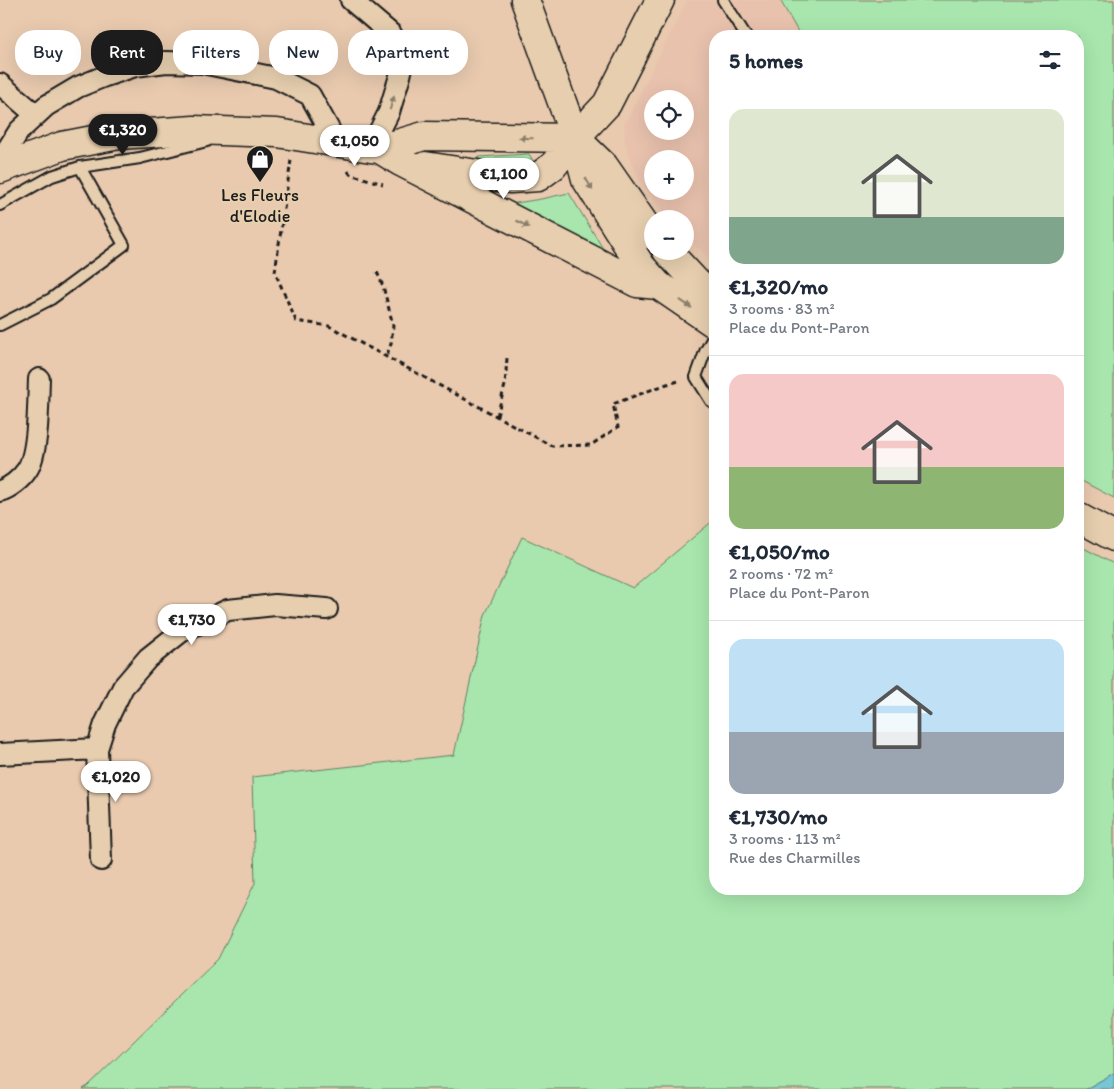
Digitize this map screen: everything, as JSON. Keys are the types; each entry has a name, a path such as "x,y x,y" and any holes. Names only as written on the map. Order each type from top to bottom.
{"main road":[{"path":"525,0 575,138 586,179 641,266 658,285 709,320"},
{"path":"0,169 62,146 119,136 194,130 277,133 336,142 510,179 538,177 553,166 575,138 607,104 660,0"},
{"path":"384,153 424,136 575,138 604,166 644,224"},
{"path":"384,153 637,283 658,285"},
{"path":"675,260 709,293"},
{"path":"1084,520 1114,537"}],"street":[{"path":"352,0 391,34 400,48 402,63 389,112 384,153"},
{"path":"0,161 18,131 46,106 78,87 105,76 135,66 166,62 202,63 276,78 310,95 336,142"},
{"path":"0,84 36,115"},
{"path":"0,491 16,482 28,469 35,448 39,379"},
{"path":"101,860 97,749 105,724 122,687 148,658 182,631 228,610 276,605 327,609"},
{"path":"0,754 97,749"}],"lane":[{"path":"723,0 742,30"},
{"path":"0,205 52,176 80,167 140,158 244,131"},
{"path":"0,325 51,299 124,245 80,167"},
{"path":"709,345 696,377 709,398"}],"path":[{"path":"294,136 275,272 296,321 329,326 552,446 591,444 618,428 612,404 667,384 696,377"},
{"path":"377,272 383,286 393,325 391,344 386,357"},
{"path":"496,416 505,385 507,358"}],"shaded area":[{"path":"687,0 780,0 797,30 709,30 709,258 694,244 694,210 661,210 654,200 694,200 694,150 644,150 644,186 628,156 624,140 624,125"}],"green space":[{"path":"780,0 1114,0 1114,498 1084,482 1084,30 797,30"},
{"path":"529,154 533,161 511,170 476,164 479,157"},
{"path":"569,193 610,260 505,208 516,203"},
{"path":"709,524 709,895 1084,895 1084,548 1114,564 1114,1073 1086,1089 83,1089 218,959 255,883 252,777 454,755 485,615 522,537 633,588"}],"water":[{"path":"1114,1073 1114,1089 1086,1089"}],"place":[{"name":"Les Fleurs d'Elodie","path":"260,183"}]}
